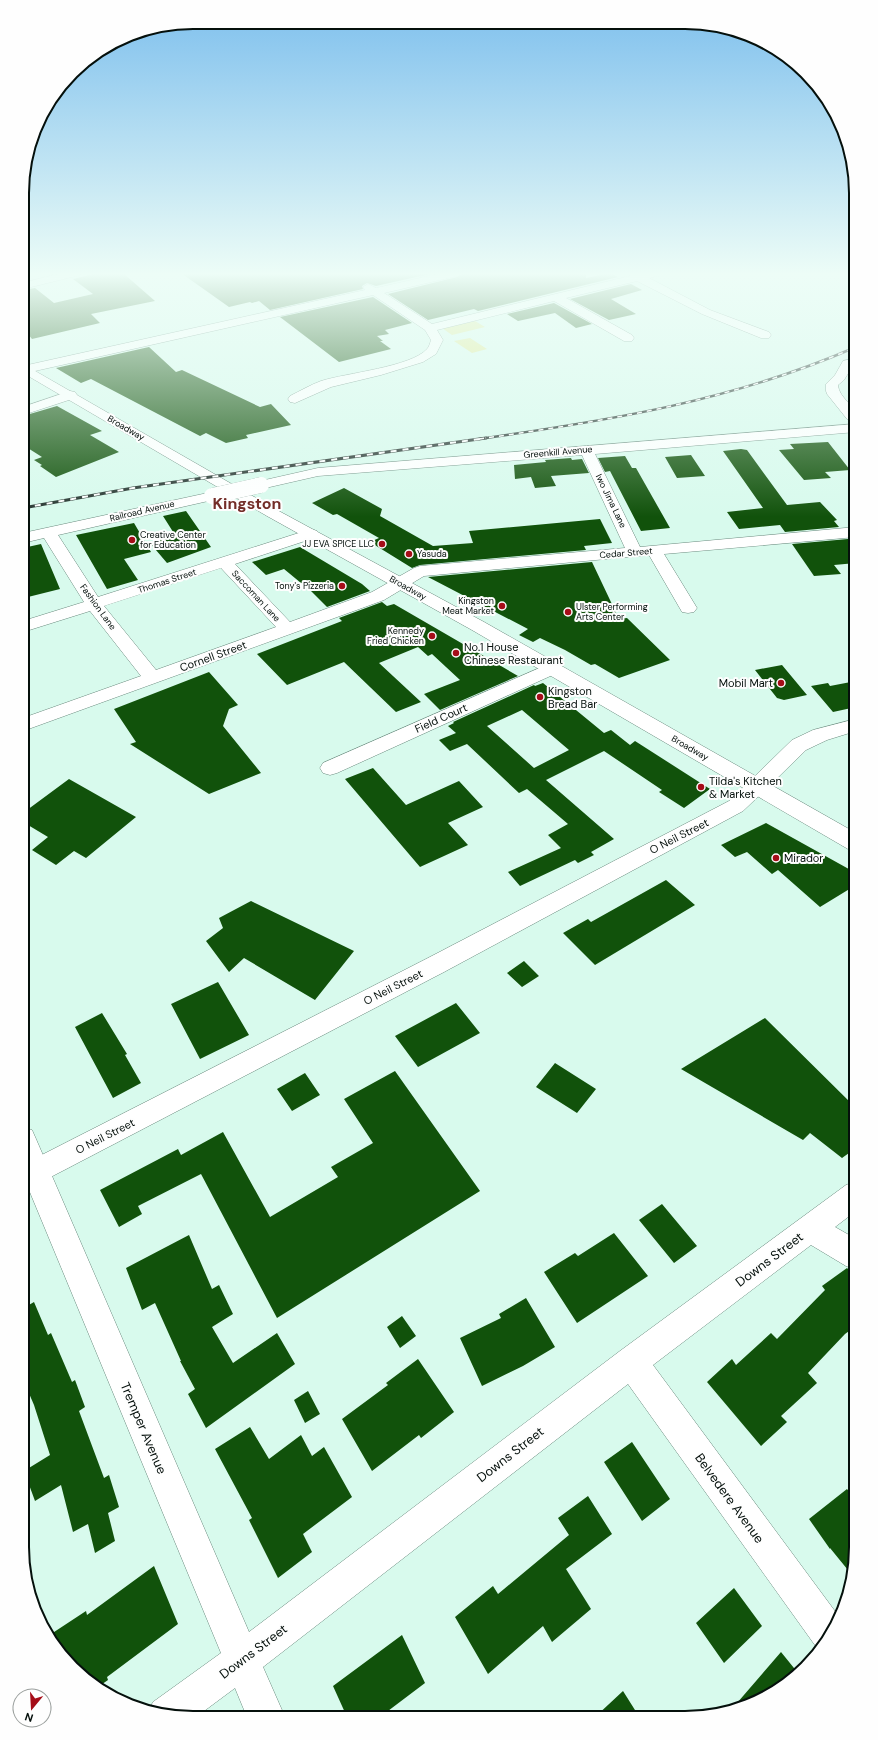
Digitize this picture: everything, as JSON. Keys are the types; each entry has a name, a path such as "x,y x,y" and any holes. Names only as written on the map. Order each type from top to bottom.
{"main road":[{"path":"29,366 77,354"},
{"path":"295,399 325,384 409,364 429,354"},
{"path":"849,364 847,364 840,377 832,384 832,391 849,415"},
{"name":"Broadway","path":"29,370 311,534 552,669 849,839"},
{"path":"29,409 70,395"},
{"name":"Greenkill Avenue","path":"261,485 318,472 586,449 849,423"},
{"name":"Iwo Jima Lane","path":"586,449 635,552"},
{"name":"Railroad Avenue","path":"29,537 261,485"},
{"name":"Fashion Lane","path":"48,532 94,605 153,678"},
{"name":"Cedar Street","path":"400,583 420,571 849,533"},
{"name":"Thomas Street","path":"29,625 311,534"},
{"path":"654,550 688,608"},
{"name":"Saccoman Lane","path":"225,563 287,629"},
{"name":"Cornell Street","path":"29,723 378,596 400,583"},
{"name":"Field Court","path":"330,768 552,669"},
{"name":"O Neil Street","path":"29,1176 436,965 682,833 736,806 799,745 820,735 849,727"},
{"name":"Tremper Avenue","path":"29,1176 263,1711"},
{"name":"Downs Street","path":"173,1710 242,1660 631,1362 849,1199"},
{"path":"810,1228 849,1252"},
{"name":"Belvedere Avenue","path":"631,1362 826,1630"}],"building":[{"path":"117,354 157,354 176,372 182,370 260,407 271,404 291,425 246,435 248,438 226,443 206,433 200,436 91,379 81,383 56,368"},
{"path":"329,354 370,354 339,362"},
{"path":"57,406 102,431 90,435 119,452 56,477 34,460 42,457 29,449 29,414"},
{"path":"828,442 849,470 825,472 831,478 804,480 779,450 794,449 790,444"},
{"path":"741,449 747,450 787,505 820,502 837,520 834,521 839,527 785,532 780,525 739,529 727,512 763,508 723,451"},
{"path":"691,455 705,476 677,478 665,457"},
{"path":"625,456 632,468 636,468 670,528 641,531 610,471 605,472 598,458"},
{"path":"571,458 572,460 582,459 589,473 551,476 556,486 535,488 531,477 515,479 514,465"},
{"path":"344,488 382,509 380,516 433,546 473,543 469,531 600,519 612,543 584,546 586,550 420,565 412,568 370,542 379,538 337,514 333,515 312,503"},
{"path":"186,511 211,547 167,563 150,543 175,535 163,516"},
{"path":"134,523 151,552 124,559 138,580 107,589 76,535"},
{"path":"848,539 849,564 834,565 841,574 814,576 792,544"},
{"path":"41,544 60,589 29,597 29,547"},
{"path":"300,547 362,584 370,591 327,607 303,583 284,569 266,575 252,562"},
{"path":"592,562 619,619 627,618 670,660 619,678 595,664 591,665 540,638 533,642 519,635 528,629 428,577"},
{"path":"382,602 387,606 394,604 518,676 440,710 424,694 460,680 432,654 428,656 418,647 379,663 421,702 396,712 344,662 287,685 257,654 342,621 339,618"},
{"name":"Mobil Mart","path":"782,665 807,695 784,700 777,698 755,670"},
{"path":"209,672 238,705 229,709 223,726 261,773 209,794 130,744 136,742 114,709"},
{"path":"849,682 849,709 833,712 811,686 828,683 830,686"},
{"path":"543,683 604,733 611,730 630,745 635,741 710,789 684,808 659,792 662,790 604,751 546,780 614,839 591,852 594,855 578,863 575,860 520,886 508,872 561,848 548,835 568,824 527,789 519,793 467,744 450,751 439,740 456,733 448,726 454,723 453,722 534,685","holes":["522,710 569,750 534,768 487,726"]},
{"path":"373,768 406,805 459,781 483,807 448,823 468,845 420,867 345,779"},
{"path":"69,779 136,817 86,858 74,851 56,865 32,850 48,837 29,826 29,809"},
{"path":"766,823 849,869 849,889 820,907 778,870 772,874 747,852 735,857 721,845"},
{"path":"666,880 695,905 595,965 563,933 588,919 591,922"},
{"path":"251,901 354,951 315,1000 244,958 229,972 206,941 223,928 219,918"},
{"path":"524,961 539,976 522,987 507,973"},
{"path":"218,982 249,1035 200,1059 171,1004"},
{"path":"456,1003 480,1033 418,1067 395,1036"},
{"path":"102,1013 127,1054 125,1055 141,1083 113,1098 75,1027"},
{"path":"765,1018 849,1101 849,1153 842,1158 810,1133 803,1140 681,1069"},
{"path":"555,1063 596,1089 577,1113 536,1087"},
{"path":"395,1071 480,1191 277,1318 201,1174 138,1206 142,1214 119,1227 100,1190 178,1149 181,1155 223,1132 270,1217 338,1177 331,1167 373,1143 344,1099"},
{"path":"305,1073 320,1095 292,1111 277,1089"},
{"path":"662,1204 697,1246 674,1263 639,1220"},
{"path":"614,1233 648,1276 577,1323 544,1272 575,1253 578,1256"},
{"path":"189,1235 212,1289 219,1285 233,1314 212,1327 233,1363 277,1333 295,1364 206,1428 188,1394 195,1389 180,1361 155,1303 142,1310 126,1268"},
{"path":"847,1268 849,1270 849,1331 808,1373 817,1383 781,1416 787,1422 761,1446 707,1382 732,1359 736,1365 771,1333 777,1339 825,1290 822,1286"},
{"path":"526,1298 555,1347 523,1366 482,1386 460,1338 501,1318 499,1314"},
{"path":"34,1302 48,1335 51,1333 72,1382 75,1380 85,1407 79,1411 104,1478 109,1475 119,1507 108,1513 115,1541 95,1553 88,1524 73,1532 61,1485 35,1501 29,1485 29,1468 50,1455 29,1393 29,1305"},
{"path":"402,1316 416,1336 400,1348 387,1327"},
{"path":"418,1359 454,1412 421,1438 419,1435 372,1471 342,1419 388,1385 386,1383"},
{"path":"308,1391 320,1414 305,1423 294,1400"},
{"path":"250,1427 269,1459 301,1435 312,1456 324,1447 352,1497 303,1534 312,1552 278,1578 249,1520 252,1518 215,1449"},
{"path":"632,1442 670,1499 642,1521 604,1462"},
{"path":"847,1489 849,1491 848,1570 830,1549 809,1519"},
{"path":"588,1496 612,1534 566,1569 591,1609 552,1642 543,1626 488,1674 455,1617 493,1586 498,1594 569,1535 558,1518"},
{"path":"154,1566 178,1624 107,1677 108,1680 103,1684 77,1663 63,1647 53,1632 86,1611 87,1615"},
{"path":"734,1588 762,1626 724,1663 696,1623"},
{"path":"402,1635 425,1683 388,1711 344,1711 333,1686"},
{"path":"781,1652 795,1669 767,1689 748,1699 738,1702"},
{"path":"623,1691 636,1711 602,1711"}],"railway":[{"path":"480,439 624,416 671,406 717,395 763,381 810,366 839,354"},
{"path":"480,439 486,438"},
{"path":"29,507 133,488 480,439"}],"place":[{"name":"Creative Center for Education","path":"132,540"},
{"name":"JJ EVA SPICE LLC","path":"382,544"},
{"name":"Yasuda","path":"409,554"},
{"name":"Tony's Pizzeria","path":"342,586"},
{"name":"Kingston Meat Market","path":"502,606"},
{"name":"Ulster Performing Arts Center","path":"568,612"},
{"name":"Kennedy Fried Chicken","path":"432,636"},
{"name":"No.1 House Chinese Restaurant","path":"456,653"},
{"name":"Mobil Mart","path":"781,683"},
{"name":"Kingston Bread Bar","path":"540,697"},
{"name":"Tilda's Kitchen & Market","path":"701,787"},
{"name":"Mirador","path":"776,858"}],"district":[{"name":"Kingston","path":"247,503"}]}
